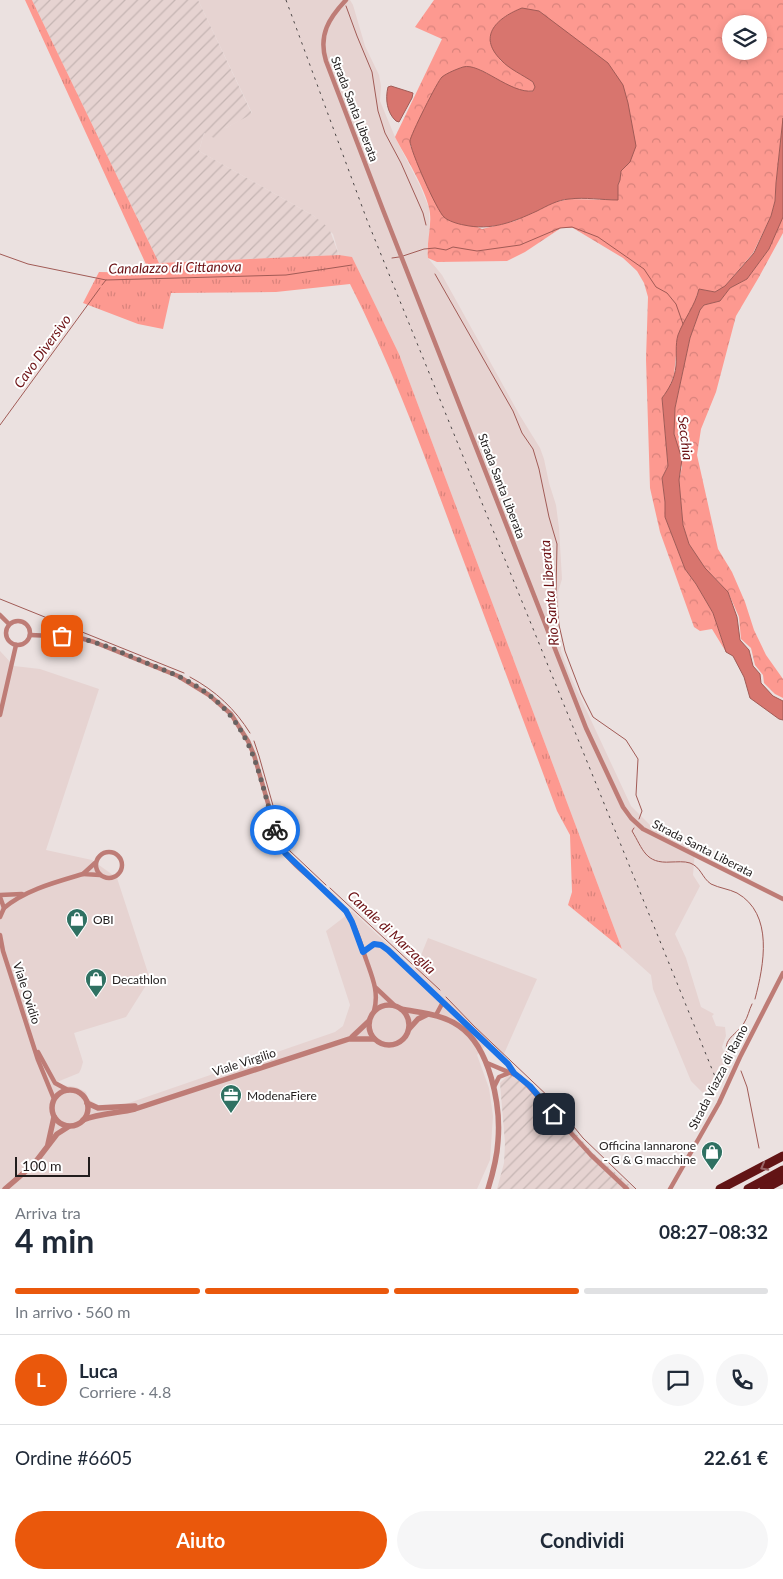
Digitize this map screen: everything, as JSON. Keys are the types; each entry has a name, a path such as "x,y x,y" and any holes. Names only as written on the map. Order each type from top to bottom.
{"highway":[{"path":"720,1189 783,1156"},
{"path":"748,1189 783,1170"},
{"path":"764,1189 783,1179"}],"street":[{"name":"Strada Santa Liberata","path":"346,0 325,29 322,41 323,51 402,260 586,728 623,808 643,829 783,899"},
{"path":"0,615 9,624"},
{"path":"16,620 24,622 29,627 30,635 26,642 16,645 9,642 5,631 9,624 16,620"},
{"path":"30,635 77,637 94,642 186,680 220,704 237,722 254,755 281,848 291,860 346,911 352,922 375,986 376,999 369,1021 370,1031 374,1039 384,1044 396,1044 402,1040 418,1019 428,1014"},
{"path":"0,715 16,645"},
{"path":"0,918 4,908 17,899 83,874 102,854 115,854 121,861 122,868 116,876 108,878 100,875 83,874"},
{"path":"96,862 96,869 100,875"},
{"path":"4,908 0,896 28,894"},
{"name":"Viale Ovidio","path":"0,935 3,952 32,1042 54,1099"},
{"path":"363,952 371,944 381,945 508,1064 514,1073 530,1086 596,1160 627,1189"},
{"name":"Viale Ovidio","path":"0,946 3,952"},
{"name":"Strada Viazza di Ramo","path":"670,1189 718,1103 783,973"},
{"path":"375,986 394,1005 401,1009 436,1015 454,1022 468,1033 479,1046 487,1063 498,1115 499,1139 495,1167 488,1189"},
{"path":"436,1015 443,1002"},
{"path":"374,1010 386,1005 394,1005"},
{"path":"401,1009 408,1021 408,1031"},
{"name":"Viale Virgilio","path":"84,1120 119,1113 349,1038 359,1032 369,1021"},
{"name":"Viale Virgilio","path":"349,1038 374,1039"},
{"name":"Viale Ovidio","path":"32,1042 55,1083 68,1090"},
{"path":"487,1063 514,1073"},
{"path":"493,1091 503,1074 514,1073"},
{"path":"5,1189 34,1164 57,1134 84,1120 88,1112 87,1103 80,1093 68,1090 60,1093 54,1099 51,1108 54,1117 60,1124 68,1127"},
{"name":"Viale Virgilio","path":"87,1103 98,1108 144,1105"},
{"path":"45,1150 51,1134 54,1117"}],"shaded area":[{"path":"32,0 198,0 252,114 226,128 218,140 204,133 199,151 314,216 329,228 339,255 159,263"},
{"path":"198,0 350,0 353,5 365,46 379,75 381,86 380,101 429,208 428,258 442,275 519,414 540,448 544,459 556,505 559,528 562,579 558,592 561,651 569,673 631,806 650,825 695,851 693,875 700,886 675,934 686,958 701,1007 714,1014 712,1016 716,1026 725,1027 726,1036 722,1047 730,1066 723,1083 703,1093 691,1081 653,989 651,975 622,949 399,354 352,258 339,255 333,234 314,216 199,151 204,133 226,128 252,113"},
{"path":"522,8 539,11 608,63 623,85 636,146 630,162 621,171 618,185 618,200 581,198 565,200 519,219 493,226 474,227 456,223 444,217 436,204 414,156 410,141 411,137 439,80 463,67 478,69 515,88 533,91 535,87 533,82 504,63 490,43 494,28 499,22"},
{"path":"391,86 413,93 399,122 393,118 388,106 387,92 388,87"},
{"path":"783,118 783,217 769,249 747,279 730,288 720,301 704,305 700,310 690,338 675,408 674,434 682,459 679,480 683,525 689,544 705,568 728,592 737,617 740,640 749,650 753,666 760,674 761,683 773,696 783,701 783,720 750,698 744,677 733,656 726,652 713,613 685,569 665,517 662,478 668,466 662,398 674,375 678,335 699,289 715,292 725,286 754,253 771,216 775,201"},
{"path":"0,651 14,666 40,669 99,689 46,850 92,860 117,878 150,979 126,1017 74,1033 83,1062 81,1069 79,1073 57,1082 61,1085 76,1087 86,1092 88,1099 98,1105 126,1104 335,1032 343,1026 350,1005 326,931 352,911 415,970 428,938 537,979 503,1056 489,1042 477,1055 489,1088 493,1116 490,1160 477,1189 0,1189"},
{"path":"519,1073 562,1117 593,1153 634,1189 497,1189 504,1163 505,1143 500,1083 507,1076"}],"green space":[{"path":"25,0 32,0 159,263 339,255 352,257 399,354 622,949 568,905 572,892 570,835 557,811 408,413 350,284 276,292 171,293 163,329 138,324 83,303 99,272 150,273"},
{"path":"434,0 783,0 783,118 775,201 771,216 753,253 725,286 715,292 699,289 692,310 678,335 674,375 668,390 662,398 668,466 662,478 665,517 685,569 713,613 726,652 712,629 700,631 694,627 660,532 650,488 646,359 648,297 644,283 637,271 623,258 573,228 561,228 525,252 507,261 437,262 428,258 430,214 427,200 395,137 442,39 415,27","holes":["539,11 546,17 630,162 621,171 618,185 618,200 569,199 552,203 515,221 482,229 439,210 410,145 480,70 498,81 519,90 533,91 536,87 533,82 500,60"]},
{"path":"783,214 783,233 736,316 716,392 701,429 697,455 718,549 732,572 745,602 754,630 766,655 783,679 783,698 775,694 764,683 763,675 755,665 751,648 741,639 739,617 728,592 705,568 689,544 683,525 679,480 682,467 674,434 675,408 690,338 700,310 704,305 720,301 730,288 747,279 769,249"}],"waterway":[{"name":"Rio Santa Liberata","path":"346,6 372,72 378,111 385,133 401,163 423,213 426,225"},
{"name":"Canalazzo di Cittanova","path":"403,256 424,249 446,250 453,247 477,251 520,245 560,228 572,227 598,237 644,269 656,287 667,293 676,304 683,324"},
{"name":"Canalazzo di Cittanova","path":"0,254 28,264 106,280 286,275 352,265"},
{"name":"Canalazzo di Cittanova","path":"392,258 399,257"},
{"name":"Rio Santa Liberata","path":"435,274 513,411 522,433 533,449 557,544 556,594 559,625 565,651 581,693 593,717 626,740 638,759 636,795 642,811 639,819"},
{"name":"Canalazzo di Cittanova","path":"102,285 106,280"},
{"name":"Cavo Diversivo","path":"0,425 100,288"},
{"name":"Canale di Marzaglia","path":"0,599 184,673"},
{"name":"Canale di Marzaglia","path":"190,677 224,701 250,733"},
{"name":"Canale di Marzaglia","path":"254,741 283,841 290,851 326,885"},
{"name":"Rio Santa Liberata","path":"634,828 632,831 642,849 650,858 662,862 690,863 697,867 711,884 737,893 749,902 757,914 763,941 761,971 755,999"},
{"name":"Canale di Marzaglia","path":"330,888 440,990"},
{"name":"Canale di Marzaglia","path":"446,997 552,1100 583,1138 636,1189"},
{"name":"Rio Santa Liberata","path":"729,1058 727,1042 744,1023 752,1004"},
{"name":"Rio Santa Liberata","path":"741,1071 747,1087 759,1148"}],"railway":[{"path":"286,0 367,220 716,1079"}],"way so far":[{"path":"62,636 77,637 94,642 178,676 220,704 237,722 248,741 254,755 275,830"}],"place":[{"name":"OBI","path":"77,938"},
{"name":"Decathlon","path":"96,998"},
{"name":"ModenaFiere","path":"231,1114"},
{"name":"Officina Iannarone - G & G macchine","path":"712,1171"}],"route":[{"path":"275,830 281,848 291,860 346,911 363,952 369,945 376,943 388,950 508,1064 514,1073 530,1086 554,1114"}],"water label":[{"name":"Secchia","path":"686,438"}]}
